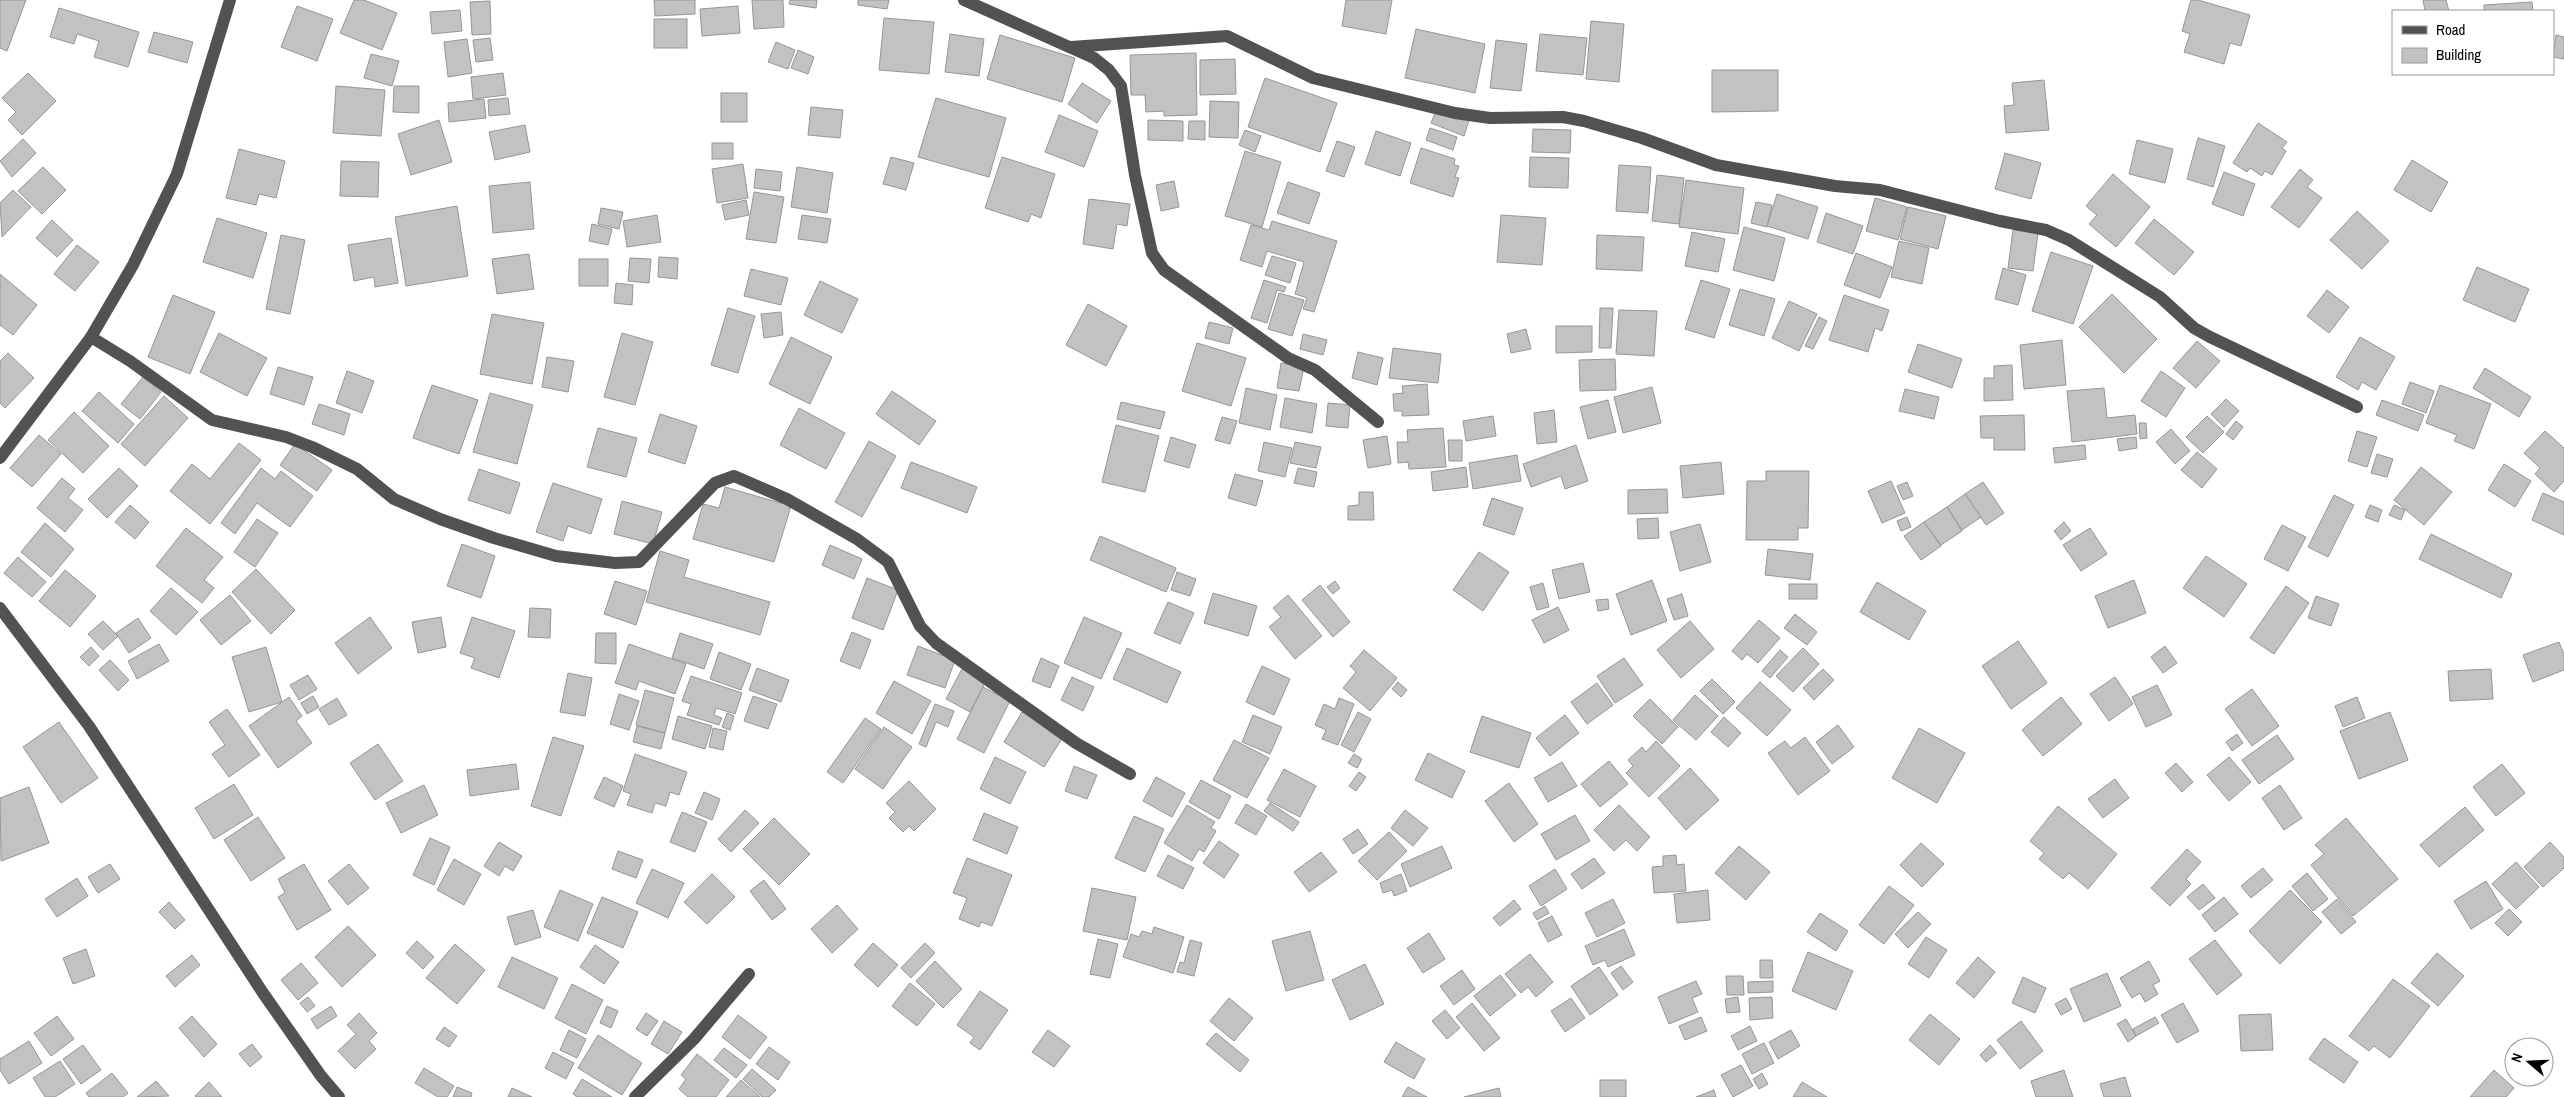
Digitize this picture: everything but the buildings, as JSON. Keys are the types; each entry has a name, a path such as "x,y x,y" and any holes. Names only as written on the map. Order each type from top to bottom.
{"street":[{"path":"0,458 91,336 133,265 177,174 230,0"},
{"path":"964,0 1094,58 1109,70 1121,86 1135,175 1152,253 1164,270 1288,358 1315,370 1378,422"},
{"path":"1071,47 1227,36 1313,78 1455,113 1490,118 1563,118 1584,121 1642,138 1716,165 1835,186 1880,190 2000,221 2046,230 2069,240 2160,297 2194,328 2357,407"},
{"path":"91,336 130,361 212,420 286,437 357,468 394,499 494,538 556,556 615,563 639,562 715,483 734,476 787,499 857,539 888,562 920,626 936,642 1076,743 1130,774"},
{"path":"0,608 89,726 263,993 321,1076 339,1097"},
{"path":"636,1097 694,1039 749,974"}]}
